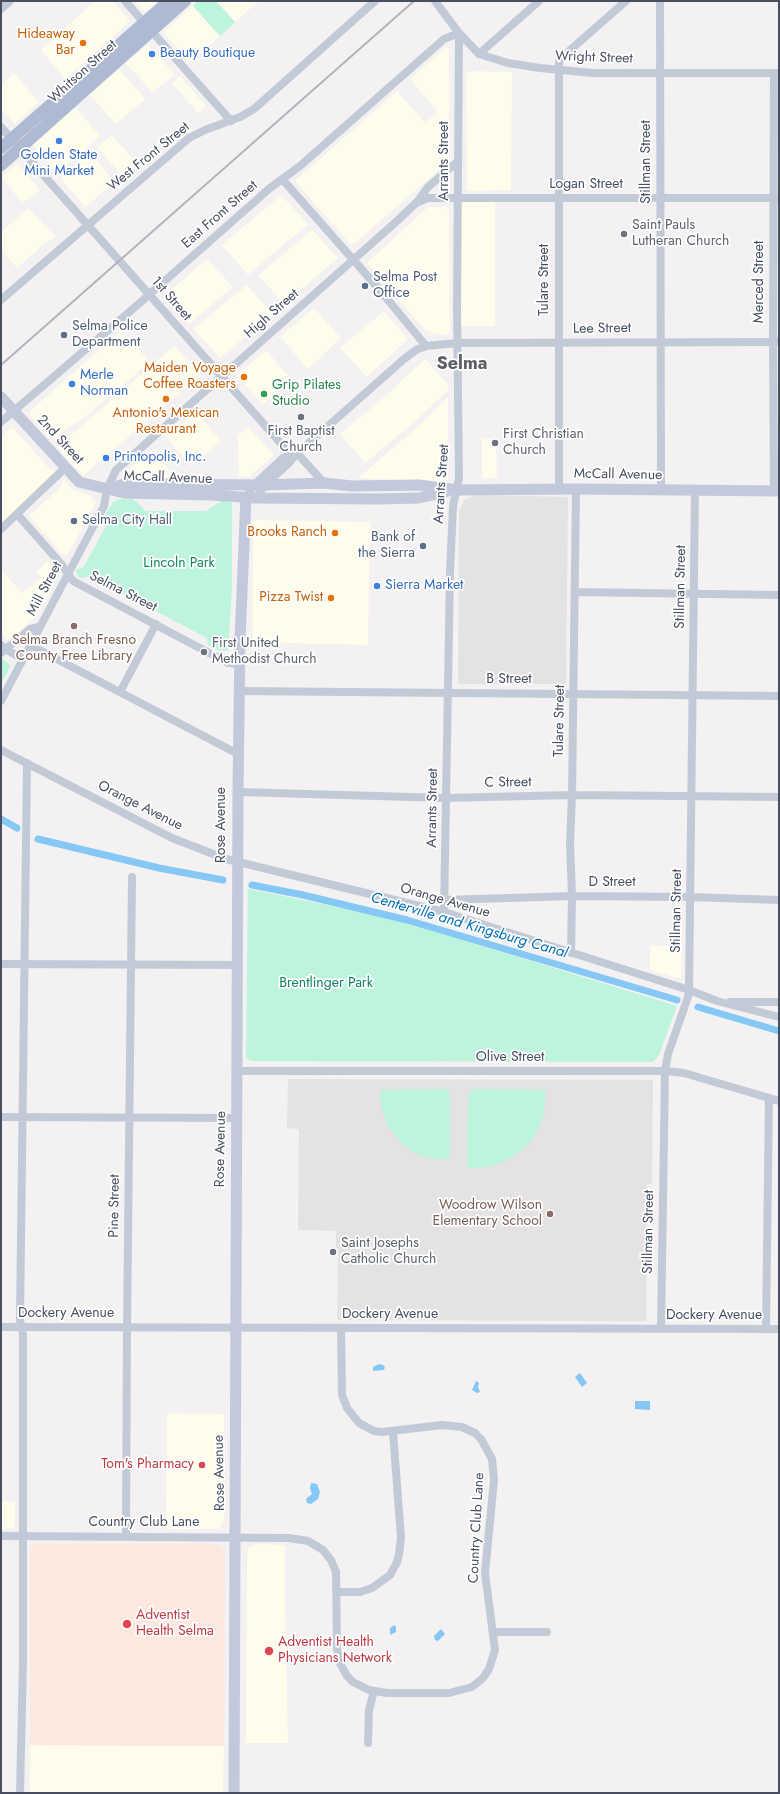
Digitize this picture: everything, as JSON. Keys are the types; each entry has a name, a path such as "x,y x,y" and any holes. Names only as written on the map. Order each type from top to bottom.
{"main road":[{"name":"Whitson Street","path":"1,166 148,27 169,1"},
{"name":"Whitson Street","path":"1,148 148,27 185,1"}],"street":[{"path":"1,9 10,1"},
{"path":"125,1 231,121"},
{"name":"West Front Street","path":"1,300 189,138 205,130 231,121 254,109 375,1"},
{"name":"Wright Street","path":"435,1 459,33 479,54 508,63 593,73 776,73"},
{"path":"479,54 539,1"},
{"path":"559,70 560,60 626,1"},
{"name":"Stillman Street","path":"660,1 661,490"},
{"name":"Arrants Street","path":"444,912 452,513 459,478 459,33"},
{"name":"East Front Street","path":"1,422 150,294 264,193 282,180 444,39 459,33"},
{"name":"Tulare Street","path":"559,70 559,489"},
{"name":"Merced Street","path":"776,73 777,491"},
{"name":"1st Street","path":"1,127 286,449 297,453 324,483"},
{"name":"High Street","path":"108,489 116,470 353,260 417,202 428,187 458,161"},
{"path":"250,500 289,463 297,453 404,359 416,350 426,346 353,260 282,180"},
{"name":"Logan Street","path":"417,202 428,198 776,198"},
{"name":"Lee Street","path":"426,346 458,343 660,341 776,342"},
{"name":"2nd Street","path":"1,397 79,482 108,489"},
{"path":"250,500 254,485 284,458 297,453"},
{"path":"1,529 65,468"},
{"name":"McCall Avenue","path":"108,489 124,484 265,485 324,483 352,486 419,485 457,490 576,489 777,491"},
{"name":"McCall Avenue","path":"108,489 124,493 211,494 250,500 324,497 363,499 419,498 457,490"},
{"name":"Mill Street","path":"1,701 104,506 108,489"},
{"name":"Tulare Street","path":"571,953 572,896 570,844 574,693 576,489"},
{"name":"Stillman Street","path":"661,1329 665,1071 668,1054 689,990 695,490"},
{"name":"Rose Avenue","path":"234,1793 236,1537 234,1328 238,965 237,862 239,664 244,526 250,500"},
{"name":"Selma Street","path":"17,514 52,552 73,581 228,663 239,664"},
{"path":"575,592 779,595"},
{"path":"120,692 156,624"},
{"path":"23,659 2,649 30,629 40,627"},
{"path":"30,645 238,754"},
{"name":"B Street","path":"239,691 779,696"},
{"name":"Orange Avenue","path":"1,750 172,838 237,862 444,912 689,990 717,1002 779,1017"},
{"path":"20,1793 23,1662 23,1334 21,1327 22,1118 27,763"},
{"name":"C Street","path":"238,792 446,798 572,795 779,797"},
{"name":"Pine Street","path":"126,1536 132,877"},
{"name":"D Street","path":"444,900 572,896 690,896 779,900"},
{"path":"1,964 238,965"},
{"path":"717,1002 779,1002"},
{"name":"Olive Street","path":"237,1070 665,1071 684,1073 779,1101"},
{"path":"766,1328 769,1098"},
{"path":"1,1117 236,1118"},
{"name":"Dockery Avenue","path":"1,1327 779,1328"},
{"name":"Country Club Lane","path":"1,1536 296,1538 314,1543 323,1550 334,1566 337,1579 337,1649 340,1663 347,1676 353,1682 374,1692 449,1693 472,1687 483,1678 493,1663 495,1650 494,1632 487,1599 485,1573 494,1480 493,1464 489,1451 475,1433 456,1426 442,1425 393,1432 374,1431 356,1420 347,1408 341,1388 341,1328"},
{"path":"337,1592 360,1592 372,1588 390,1575 400,1554 401,1538 393,1432"},
{"path":"494,1632 547,1632"},
{"path":"368,1743 369,1710 374,1692"}],"shaded area":[{"path":"95,1 113,1 130,21 65,79 41,50"},
{"path":"135,1 157,1 145,12"},
{"path":"216,1 259,1 235,22"},
{"path":"193,6 220,36 190,62 163,32"},
{"path":"148,44 175,75 152,92 126,63"},
{"path":"445,48 448,48 449,50 449,161 355,243 350,244 295,181 397,91 425,123 438,112 410,79"},
{"path":"119,69 145,99 116,124 89,94"},
{"path":"470,71 512,72 511,190 467,191 466,74"},
{"path":"14,73 39,102 15,124 1,109 1,85"},
{"path":"180,76 206,106 198,113 172,83"},
{"path":"75,107 100,136 57,174 33,145"},
{"path":"112,135 137,164 122,176 97,147"},
{"path":"90,153 115,182 85,207 61,179"},
{"path":"17,163 40,190 23,203 1,178"},
{"path":"281,195 308,224 248,275 222,245"},
{"path":"455,199 495,200 495,326 457,326"},
{"path":"428,207 447,207 449,210 450,329 449,333 446,335 435,334 424,329 367,263"},
{"path":"28,208 56,237 45,243 17,268 1,250 1,232"},
{"path":"312,230 338,258 284,304 258,275"},
{"path":"207,259 233,287 189,324 164,296"},
{"path":"247,285 273,314 220,358 193,329"},
{"path":"314,308 341,338 308,369 280,337"},
{"path":"384,311 408,339 367,377 340,348"},
{"path":"122,330 150,362 79,422 67,428 52,441 28,413"},
{"path":"174,346 201,375 83,476 57,447"},
{"path":"266,350 292,380 263,405 236,376"},
{"path":"425,359 448,384 448,390 418,419 365,463 340,434 382,399"},
{"path":"448,397 448,482 358,478 422,423"},
{"path":"196,412 221,441 191,466 166,437"},
{"path":"12,427 49,468 55,472 57,480 40,499 7,528 1,522 1,437"},
{"path":"248,427 274,455 249,477 239,477 238,435"},
{"path":"482,438 496,439 497,478 482,478"},
{"path":"151,450 176,478 131,477 126,475 125,473"},
{"path":"64,478 72,489 89,495 96,502 69,553 66,555 62,554 29,516 59,489"},
{"path":"475,495 568,497 566,684 458,684 459,512 464,500"},
{"path":"253,520 370,522 368,645 253,642"},
{"path":"48,561 58,571 58,576 37,616 8,641 1,633 1,570 22,593 41,578 36,572"},
{"path":"431,893 440,893 440,906 430,903"},
{"path":"650,946 682,946 681,979 650,970"},
{"path":"288,1079 652,1080 652,1184 647,1184 646,1321 337,1320 338,1248 336,1248 336,1231 298,1230 299,1129 287,1128"},
{"path":"167,1413 224,1414 224,1520 220,1529 166,1529"},
{"path":"1,1501 15,1501 15,1523 14,1527 11,1529 1,1529"},
{"name":"Adventist Health Selma","path":"35,1544 216,1544 223,1547 225,1552 224,1746 30,1745 30,1550 31,1546"},
{"path":"256,1544 285,1545 288,1743 246,1743 247,1555 249,1548"},
{"path":"30,1745 224,1746 223,1793 30,1793"}],"green space":[{"path":"198,1 216,1 235,22 220,36 193,6"},
{"name":"Lincoln Park","path":"120,499 133,499 146,511 206,511 223,500 232,503 232,589 228,650 222,652 208,645 207,638 89,576 81,578 78,577 76,571 84,567 107,524 105,516 112,503"},
{"path":"3,659 9,664 10,667 1,683 1,660"},
{"name":"Brentlinger Park","path":"248,889 348,909 421,927 677,1006 659,1055 653,1062 250,1061 246,1057"},
{"path":"446,1089 450,1093 450,1159 435,1159 421,1156 404,1146 388,1126 381,1107 380,1090"},
{"path":"473,1089 546,1090 544,1115 537,1132 527,1146 506,1161 488,1167 467,1168 468,1095"}],"water":[{"path":"379,1364 385,1367 384,1370 373,1371 373,1367"},
{"path":"580,1373 587,1383 582,1387 575,1377"},
{"path":"476,1381 479,1383 478,1387 480,1392 477,1393 472,1390"},
{"path":"635,1401 650,1401 650,1410 635,1409"},
{"path":"311,1483 317,1484 320,1492 318,1499 311,1504 307,1503 306,1499 312,1494 310,1488"},
{"path":"394,1625 396,1627 396,1632 390,1635 390,1628"},
{"path":"441,1629 445,1634 438,1641 435,1640 434,1636"}],"waterway":[{"name":"Centerville and Kingsburg Canal","path":"1,819 17,828"},
{"name":"Centerville and Kingsburg Canal","path":"38,839 159,868 223,880"},
{"name":"Centerville and Kingsburg Canal","path":"252,885 303,895 407,920 677,1000"},
{"name":"Centerville and Kingsburg Canal","path":"698,1007 779,1031"}],"railway":[{"path":"1,365 414,1"}],"place":[{"name":"Hideaway Bar","path":"83,43"},
{"name":"Beauty Boutique","path":"152,54"},
{"name":"Golden State Mini Market","path":"59,141"},
{"name":"Saint Pauls Lutheran Church","path":"624,234"},
{"name":"Selma Post Office","path":"365,286"},
{"name":"Selma Police Department","path":"64,335"},
{"name":"Maiden Voyage Coffee Roasters","path":"244,377"},
{"name":"Merle Norman","path":"72,384"},
{"name":"Grip Pilates Studio","path":"264,394"},
{"name":"Antonio's Mexican Restaurant","path":"166,399"},
{"name":"First Baptist Church","path":"301,417"},
{"name":"First Christian Church","path":"495,443"},
{"name":"Printopolis, Inc.","path":"106,458"},
{"name":"Selma City Hall","path":"74,521"},
{"name":"Brooks Ranch","path":"335,533"},
{"name":"Bank of the Sierra","path":"423,546"},
{"name":"Sierra Market","path":"377,586"},
{"name":"Pizza Twist","path":"331,598"},
{"name":"Selma Branch Fresno County Free Library","path":"74,626"},
{"name":"First United Methodist Church","path":"204,652"},
{"name":"Woodrow Wilson Elementary School","path":"550,1214"},
{"name":"Saint Josephs Catholic Church","path":"333,1252"},
{"name":"Tom's Pharmacy","path":"202,1465"},
{"name":"Adventist Health Selma","path":"127,1624"},
{"name":"Adventist Health Physicians Network","path":"269,1651"}],"district":[{"name":"Selma","path":"462,365"}]}
